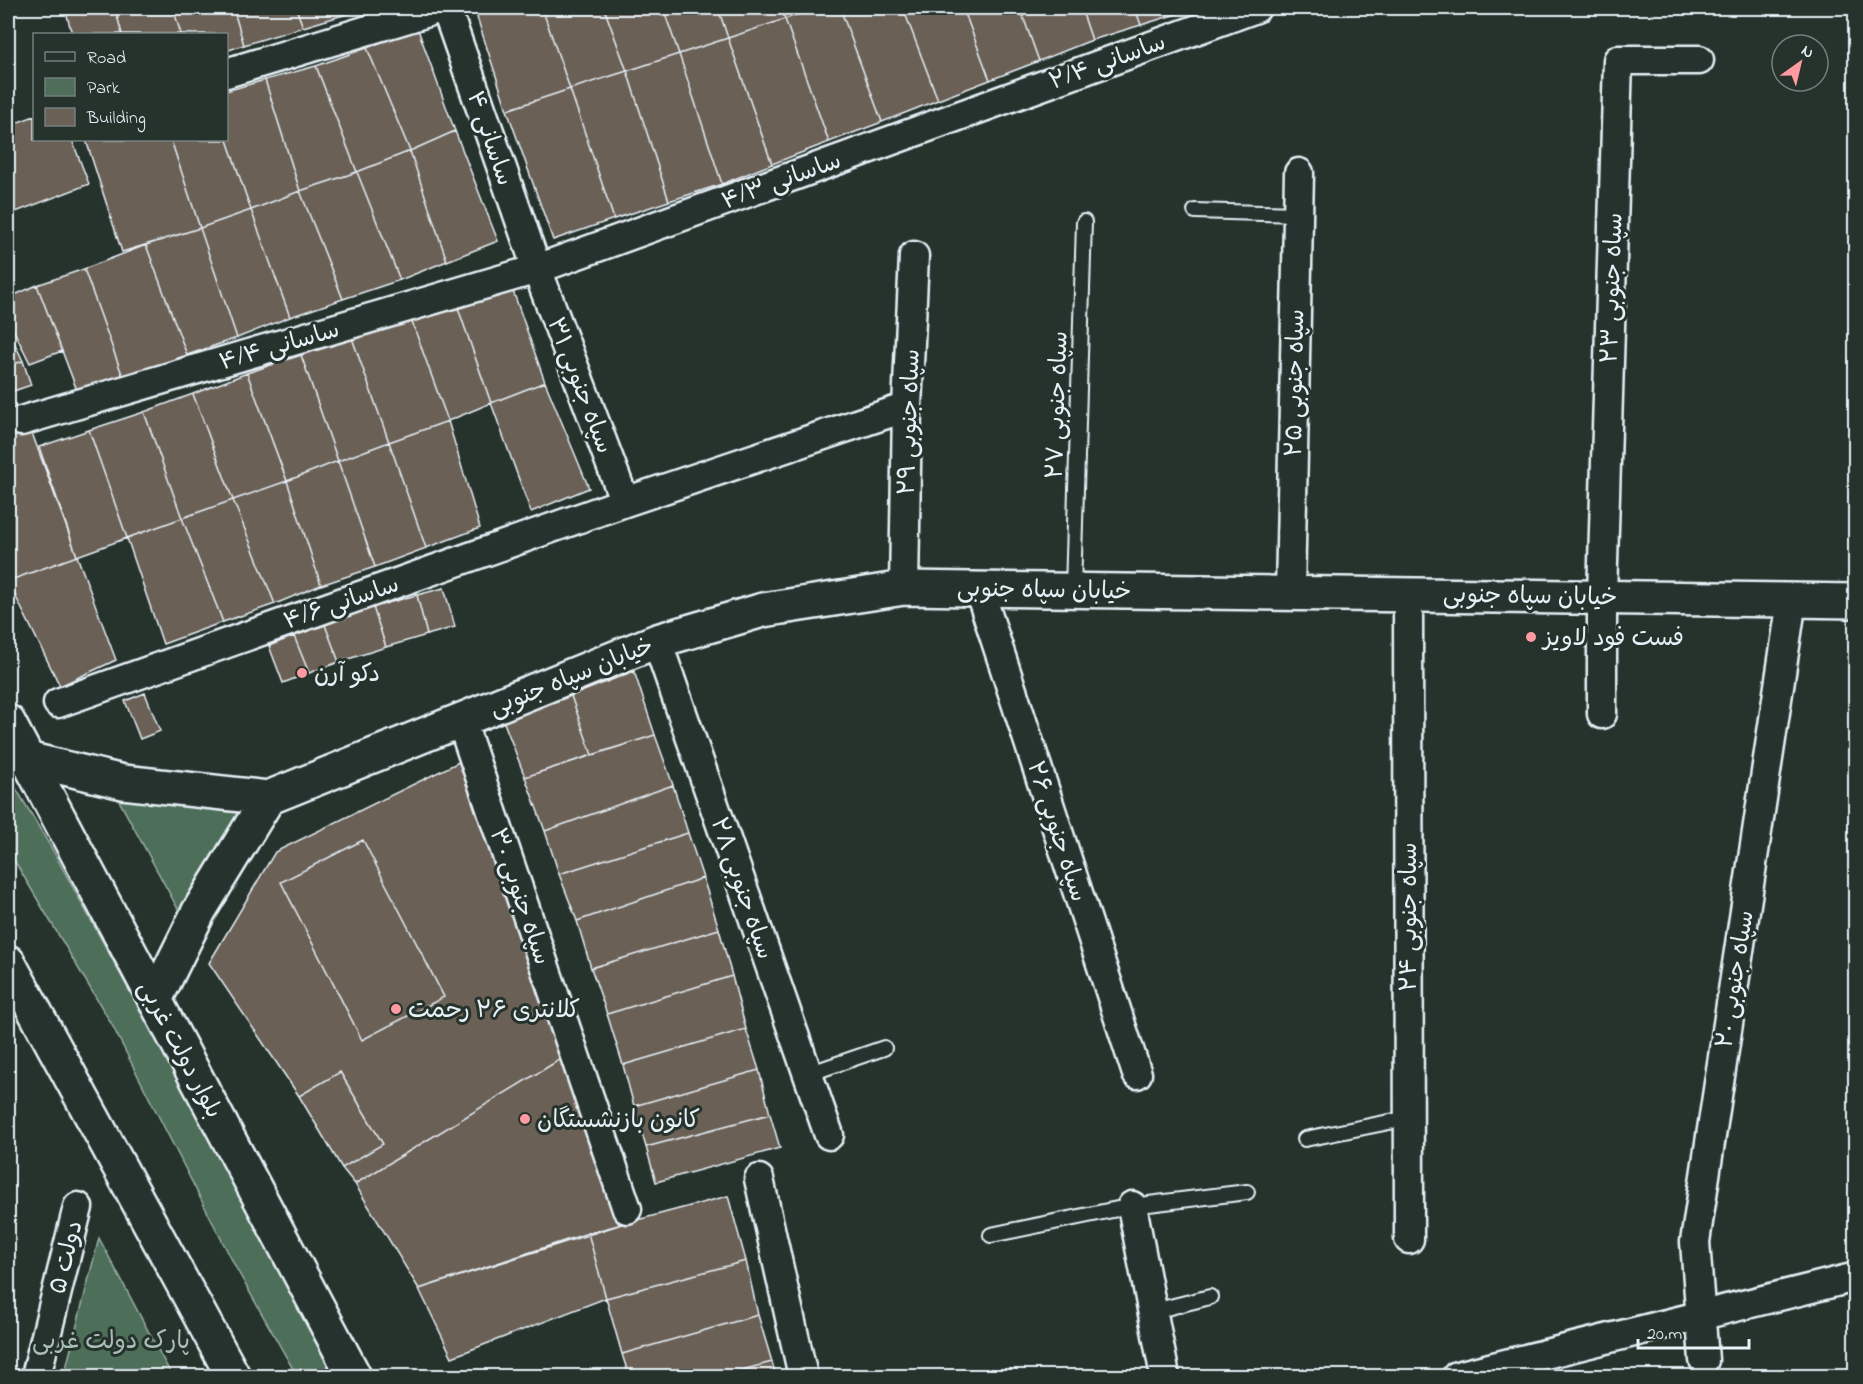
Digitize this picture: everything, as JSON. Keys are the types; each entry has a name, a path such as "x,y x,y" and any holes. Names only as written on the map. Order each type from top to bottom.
{"street":[{"path":"228,73 441,8"},
{"name":"۴ ساسانی","path":"446,8 537,269"},
{"name":"۲/۴ ساسانی","path":"1026,90 1256,8"},
{"name":"۲۳ سپاه جنوبی","path":"1602,596 1618,60 1699,60"},
{"name":"۴/۳ ساسانی","path":"537,269 1026,90"},
{"name":"۲۵ سپاه جنوبی","path":"1290,592 1299,173"},
{"name":"۲۹ سپاه جنوبی","path":"904,588 914,256"},
{"name":"۴/۴ ساسانی","path":"21,421 537,269"},
{"name":"۳۱ سپاه جنوبی","path":"537,269 625,502"},
{"name":"۴/۶ ساسانی","path":"58,702 625,502 908,407"},
{"name":"خیابان سپاه جنوبی","path":"268,798 657,641 763,610 904,588 1856,601"},
{"name":"۲۶ سپاه جنوبی","path":"979,589 1137,1074"},
{"name":"۲۴ سپاه جنوبی","path":"1408,594 1409,1239"},
{"path":"1602,596 1602,714"},
{"name":"۲۰ سپاه جنوبی","path":"1704,1360 1695,1242 1792,600"},
{"name":"۲۸ سپاه جنوبی","path":"657,641 829,1135"},
{"name":"۳۰ سپاه جنوبی","path":"461,720 627,1209"},
{"name":"بلوار دولت غربی","path":"8,722 354,1377"},
{"path":"27,759 123,782 268,798 199,911 155,1000"},
{"path":"8,962 233,1377"},
{"path":"759,1179 803,1377"},
{"path":"1132,1206 1165,1377"},
{"name":"۵ دولت","path":"36,1377 78,1207"},
{"path":"1464,1376 1856,1277"}],"lane":[{"path":"1195,211 1298,214"},
{"name":"۲۷ سپاه جنوبی","path":"1073,590 1084,222"},
{"path":"807,1074 884,1048"},
{"path":"1305,1139 1409,1118"},
{"path":"991,1235 1132,1206 1247,1192"},
{"path":"1154,1311 1210,1297"}],"green space":[{"path":"8,775 52,849 340,1376 297,1376 236,1268 111,1023 8,850"},
{"path":"116,795 244,806 184,920"},
{"name":"پارک دولت غربی","path":"99,1238 172,1376 64,1376"}],"building":[{"path":"65,8 115,8 122,33 72,33"},
{"path":"115,8 173,8 181,33 122,33"},
{"path":"173,8 233,8 244,45 228,50 228,33 181,33"},
{"path":"233,8 296,8 303,27 244,45"},
{"path":"296,8 356,8 357,11 303,27"},
{"path":"474,8 542,8 570,89 507,110"},
{"path":"542,8 604,8 627,71 570,89"},
{"path":"604,8 663,8 679,54 627,71"},
{"path":"663,8 718,8 728,38 679,54"},
{"path":"718,8 781,8 785,19 728,38"},
{"path":"781,8 817,8 785,19"},
{"path":"817,8 840,8 882,122 829,142 785,19"},
{"path":"840,8 903,8 938,100 882,122"},
{"path":"903,8 963,8 990,80 938,100"},
{"path":"963,8 1020,8 1039,61 990,80"},
{"path":"1020,8 1081,8 1092,40 1039,61"},
{"path":"1081,8 1135,8 1141,25 1092,40"},
{"path":"1135,8 1193,8 1193,9 1141,25"},
{"path":"785,19 829,142 772,164 728,38"},
{"path":"417,27 455,131 410,151 367,48"},
{"path":"728,38 772,164 722,184 679,54"},
{"path":"367,48 410,151 357,172 316,66"},
{"path":"679,54 722,184 669,201 627,71"},
{"path":"316,66 357,172 300,191 265,80"},
{"path":"627,71 669,201 614,219 570,89"},
{"path":"265,80 300,191 251,210 227,141 228,90"},
{"path":"570,89 614,219 553,240 507,110"},
{"path":"33,116 33,141 72,141 89,184 8,215 8,126"},
{"path":"455,131 498,241 447,261 410,151"},
{"path":"86,141 171,141 200,228 122,252"},
{"path":"171,141 227,141 251,210 200,228"},
{"path":"410,151 447,261 400,280 357,172"},
{"path":"357,172 400,280 343,299 300,191"},
{"path":"300,191 343,299 290,317 251,210"},
{"path":"251,210 290,317 237,338 200,228"},
{"path":"200,228 237,338 187,355 146,245"},
{"path":"146,245 187,355 123,377 84,269"},
{"path":"84,269 123,377 78,393 37,285"},
{"path":"37,285 62,351 30,363 8,319 8,298"},
{"path":"512,288 545,382 491,403 457,305"},
{"path":"457,305 491,403 448,421 411,319"},
{"path":"411,319 448,421 389,442 352,338"},
{"path":"8,329 23,361 8,366"},
{"path":"352,338 389,442 338,461 301,355"},
{"path":"301,355 338,461 287,481 247,373"},
{"path":"23,361 31,385 8,393 8,366"},
{"path":"247,373 287,481 233,500 193,394"},
{"path":"545,382 589,488 531,512 491,403"},
{"path":"193,394 233,500 182,518 144,412"},
{"path":"144,412 182,518 127,538 89,430"},
{"path":"448,421 480,528 426,548 389,442"},
{"path":"28,422 77,556 8,581 8,429"},
{"path":"89,430 127,538 77,556 39,447"},
{"path":"389,442 426,548 375,567 338,461"},
{"path":"338,461 375,567 321,585 287,481"},
{"path":"287,481 321,585 275,604 233,500"},
{"path":"233,500 275,604 223,622 182,518"},
{"path":"182,518 223,622 163,644 127,538"},
{"path":"77,556 116,660 60,686 8,581"},
{"path":"444,588 455,627 427,635 417,595"},
{"path":"417,595 427,635 386,647 373,607"},
{"path":"373,607 386,647 339,662 325,625"},
{"path":"325,625 339,662 309,673 294,636"},
{"path":"294,636 309,673 283,683 269,646"},
{"path":"634,671 655,735 592,755 571,696"},
{"path":"145,693 160,731 140,739 125,701"},
{"path":"571,696 592,755 525,777 503,720"},
{"path":"655,735 673,785 545,831 525,777"},
{"name":"کلانتری ۲۶ رحمت","path":"463,760 569,1054 355,1184 342,1168 299,1096 209,963 275,852"},
{"path":"673,785 688,833 559,874 545,831"},
{"path":"688,833 703,878 577,921 559,874"},
{"path":"363,840 444,997 362,1040 281,882"},
{"path":"703,878 719,929 591,968 577,921"},
{"path":"719,929 732,976 607,1014 591,968"},
{"path":"732,976 746,1029 623,1065 607,1014"},
{"path":"746,1029 759,1070 634,1106 623,1065"},
{"name":"کانون بازنشستگان","path":"569,1054 619,1225 419,1289 355,1184"},
{"path":"759,1070 770,1114 646,1147 634,1106"},
{"path":"340,1072 383,1144 342,1168 299,1096"},
{"path":"770,1114 780,1148 656,1182 646,1147"},
{"path":"728,1196 746,1261 606,1298 588,1233"},
{"path":"588,1233 606,1298 452,1357 419,1289"},
{"path":"746,1261 758,1315 622,1354 606,1298"},
{"path":"758,1315 772,1362 720,1376 629,1376 622,1354"},
{"path":"772,1362 776,1376 720,1376"}],"place":[{"name":"فست فود لاویز","path":"1531,637"},
{"name":"دکو آرن","path":"302,673"},
{"name":"کلانتری ۲۶ رحمت","path":"396,1009"},
{"name":"کانون بازنشستگان","path":"525,1119"}]}
